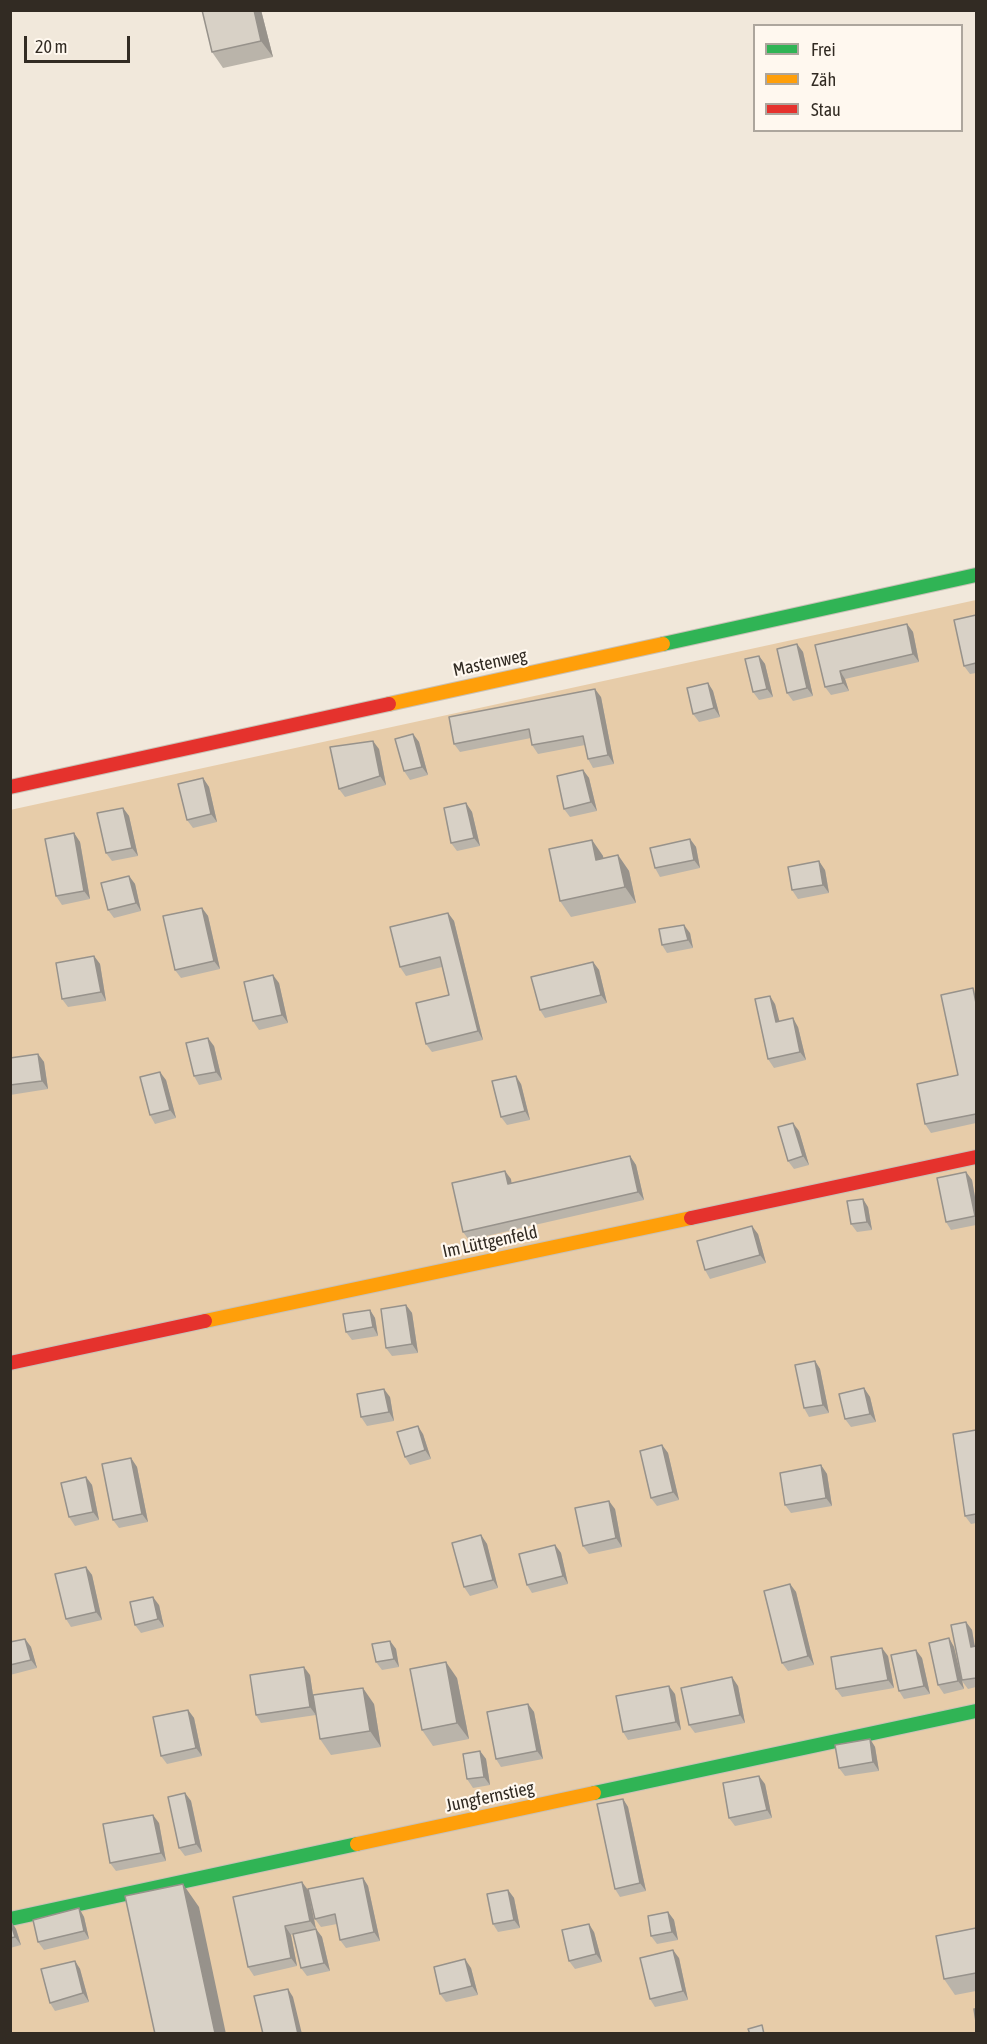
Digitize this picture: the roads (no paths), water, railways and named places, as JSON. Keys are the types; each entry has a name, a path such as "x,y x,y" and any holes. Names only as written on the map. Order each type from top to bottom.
{"street":[{"name":"Mastenweg","path":"10,787 976,575"},
{"name":"Im Lüttgenfeld","path":"10,1363 976,1157"},
{"name":"Jungfernstieg","path":"10,1919 976,1711"}]}
